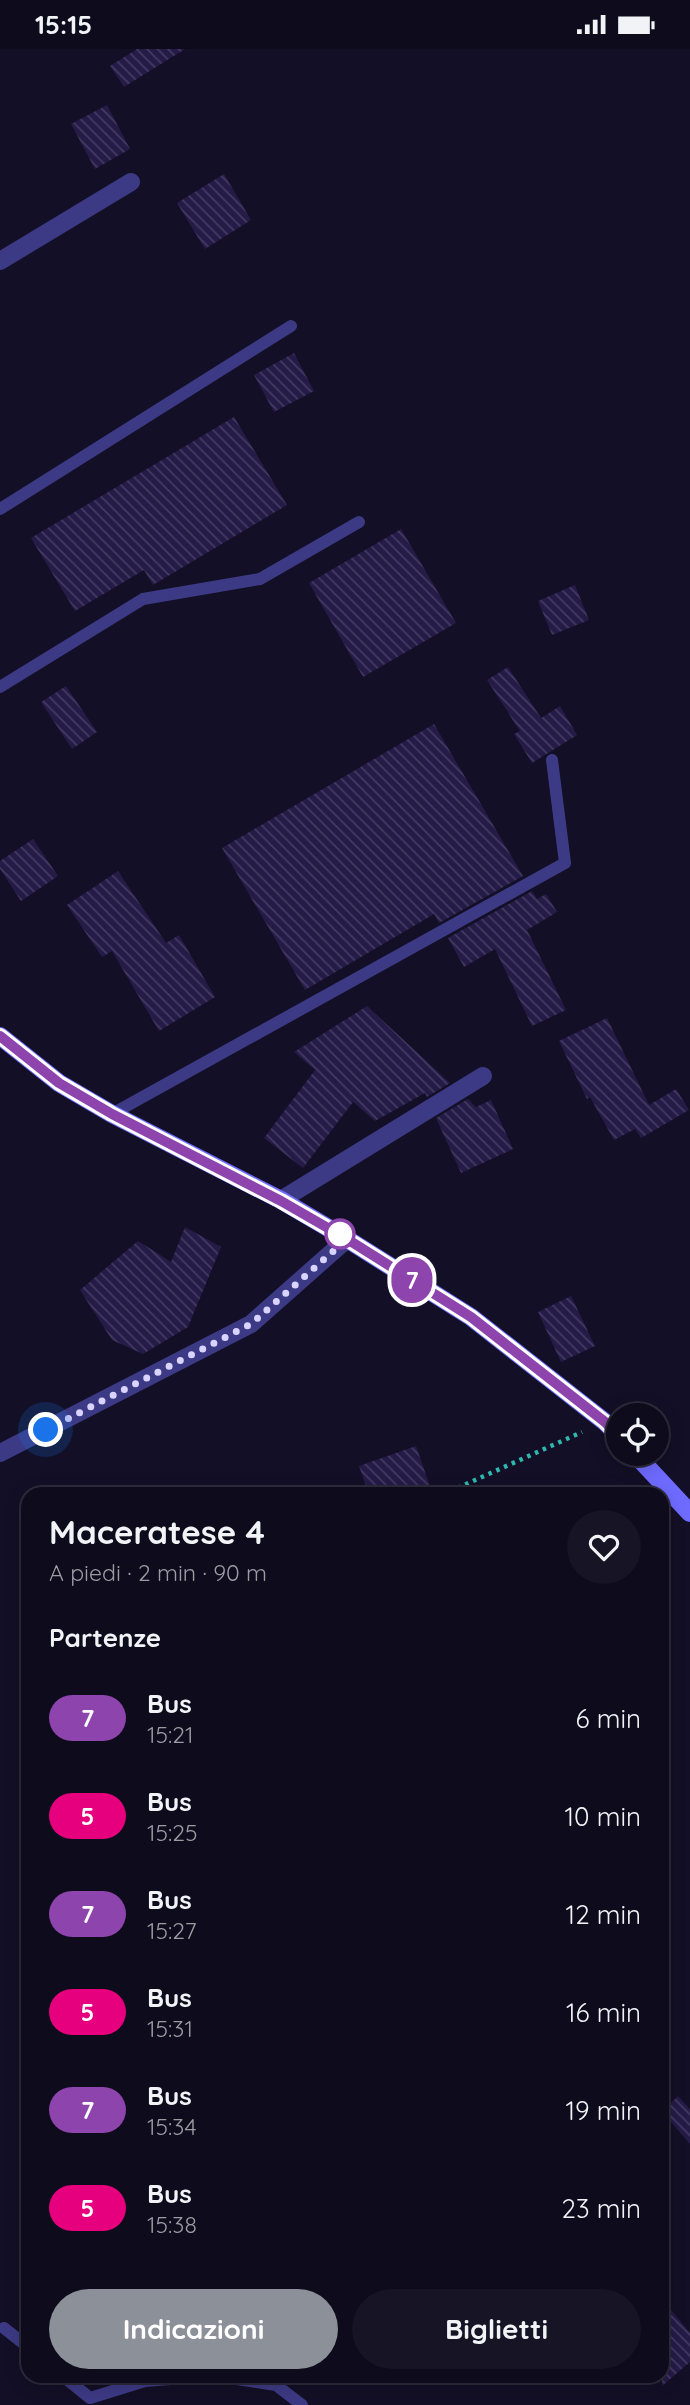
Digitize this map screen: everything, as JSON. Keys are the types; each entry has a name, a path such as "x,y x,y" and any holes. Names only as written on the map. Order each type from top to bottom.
{"main road":[{"path":"0,1036 59,1083 112,1114 281,1201 471,1317 605,1422"},
{"path":"646,1466 666,1487"},
{"path":"669,1490 690,1513"}],"street":[{"path":"0,261 131,182"},
{"path":"281,1201 483,1076"},
{"path":"0,1453 251,1324 347,1239"}],"lane":[{"path":"0,509 291,326"},
{"path":"0,687 143,599 260,579 359,522"},
{"path":"112,1114 565,863 552,760"},
{"path":"4,2328 21,2341"},
{"path":"72,2383 90,2397 138,2383"},
{"path":"263,2383 276,2385 302,2405"}],"path":[{"path":"460,1487 605,1422"}],"building":[{"path":"137,49 185,49 124,87 110,66"},
{"path":"107,105 130,149 95,169 71,124"},
{"path":"224,174 251,220 205,249 177,203"},
{"path":"294,353 314,391 274,412 254,375"},
{"path":"234,417 287,505 153,585 144,570 75,611 31,538"},
{"path":"401,529 456,623 363,677 309,583"},
{"path":"575,585 589,620 552,635 538,601"},
{"path":"508,667 541,718 560,706 577,735 532,763 514,734 520,731 487,680"},
{"path":"66,686 97,732 72,749 41,702"},
{"path":"434,724 523,876 439,923 434,914 305,990 222,848"},
{"path":"33,839 58,876 21,901 0,869 0,861"},
{"path":"118,871 166,943 179,935 215,997 159,1031 112,951 102,957 67,905"},
{"path":"532,891 537,899 546,894 557,912 527,930 566,1010 532,1026 495,949 464,967 448,938"},
{"path":"367,1006 450,1083 427,1097 425,1093 375,1121 353,1102 303,1168 264,1138 315,1070 294,1052"},
{"path":"607,1018 649,1105 676,1089 689,1110 641,1138 635,1129 614,1140 590,1097 587,1099 559,1041"},
{"path":"468,1099 476,1107 491,1100 513,1149 461,1173 436,1118"},
{"path":"185,1227 221,1247 188,1327 143,1354 112,1340 80,1290 138,1241 171,1262"},
{"path":"571,1296 595,1346 561,1362 538,1312"},
{"path":"416,1446 430,1487 366,1487 359,1466"},
{"path":"678,2096 690,2109 690,2144 669,2120 669,2105"},
{"path":"669,2308 690,2333 690,2362 669,2380"}],"bus line":[{"name":"7","path":"0,1036 59,1083 112,1114 281,1201 471,1317 606,1423"}],"route":[{"path":"46,1430 251,1324 347,1239 340,1234"}]}
